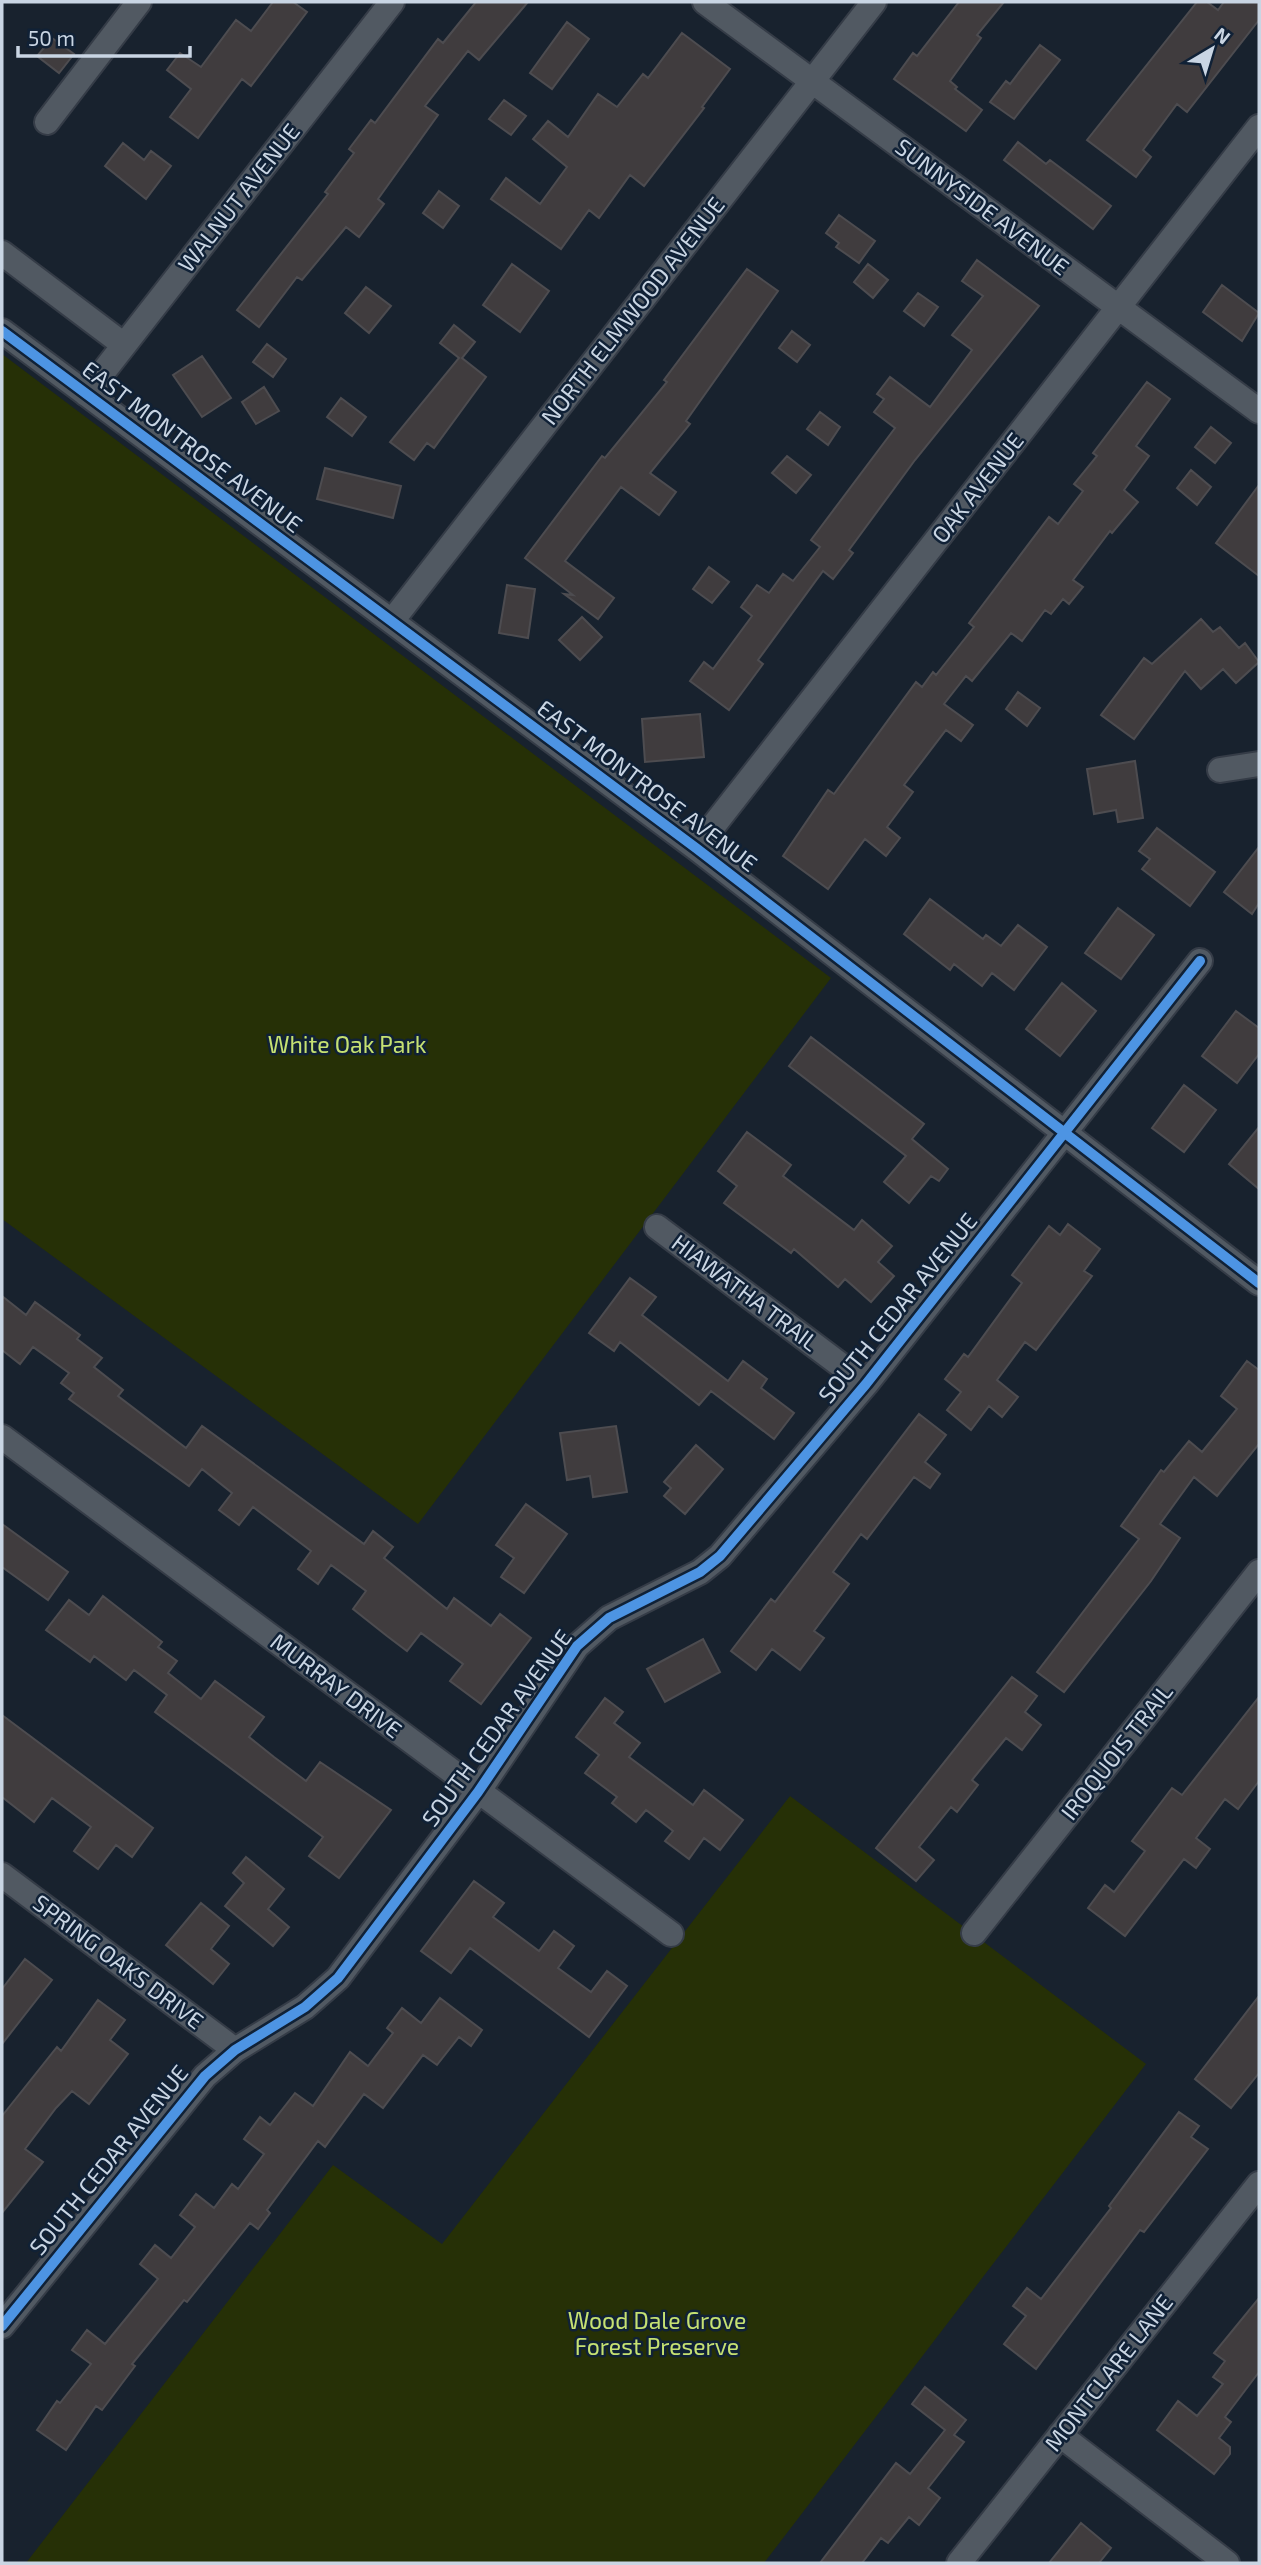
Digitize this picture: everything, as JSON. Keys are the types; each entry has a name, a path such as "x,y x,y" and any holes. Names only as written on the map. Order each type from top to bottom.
{"street":[{"path":"47,122 139,2"},
{"name":"WALNUT AVENUE","path":"86,394 392,2"},
{"name":"SUNNYSIDE AVENUE","path":"705,2 1259,411"},
{"name":"NORTH ELMWOOD AVENUE","path":"393,621 874,2"},
{"name":"OAK AVENUE","path":"696,848 1259,127"},
{"path":"2,253 124,345"},
{"name":"EAST MONTROSE AVENUE","path":"2,331 696,848 1064,1135 1259,1283"},
{"path":"1220,770 1259,764"},
{"name":"SOUTH CEDAR AVENUE","path":"2,2326 172,2113 205,2076 235,2050 304,2007 338,1978 478,1792 577,1646 609,1618 700,1572 720,1556 866,1384 1200,961"},
{"name":"HIAWATHA TRAIL","path":"657,1227 866,1384"},
{"name":"MURRAY DRIVE","path":"2,1437 671,1934"},
{"name":"IROQUOIS TRAIL","path":"974,1933 1259,1572"},
{"name":"SPRING OAKS DRIVE","path":"2,1875 235,2050"},
{"name":"MONTCLARE LANE","path":"959,2563 1259,2184"},
{"path":"1060,2435 1227,2563"}],"green space":[{"name":"White Oak Park","path":"2,354 831,978 418,1524 2,1219"},
{"name":"Wood Dale Grove Forest Preserve","path":"790,1796 1146,2064 764,2563 26,2563 333,2165 442,2244"}],"building":[{"path":"273,2 293,2 307,12 251,86 242,79 198,138 170,117 191,89 167,70 180,53 201,67 236,20 251,31"},
{"path":"476,2 528,2 479,60 468,51 425,106 438,115 378,199 384,204 359,237 346,227 302,280 297,277 259,327 237,310 328,194 325,192 354,153 349,149 371,120 375,123 438,39 443,43"},
{"path":"959,2 1004,2 977,35 981,38 950,81 957,87 955,89 982,110 966,131 894,79 913,53 917,56"},
{"path":"1197,2 1207,2 1218,10 1224,2 1259,2 1259,20 1187,112 1177,104 1143,150 1151,157 1136,177 1087,140"},
{"path":"567,22 589,39 552,89 530,73"},
{"path":"682,33 730,69 702,107 704,108 644,186 630,175 599,218 589,210 561,249 491,199 506,178 540,204 567,167 533,139 548,121 568,137 598,94 617,107 643,74 648,78"},
{"path":"52,38 74,54 59,73 37,56"},
{"path":"1040,45 1060,60 1014,119 990,102 1006,81 1010,84"},
{"path":"504,100 526,116 511,135 489,119"},
{"path":"1018,142 1046,164 1050,160 1111,206 1093,229 1004,160"},
{"path":"123,143 144,160 151,151 171,166 146,199 105,166"},
{"path":"439,191 459,206 443,228 423,213"},
{"path":"839,215 875,241 859,263 836,247 839,243 826,233"},
{"path":"977,260 1039,306 915,460 849,550 853,553 833,579 823,571 758,660 763,664 729,710 690,681 704,662 713,669 752,616 741,607 757,585 769,593 783,574 793,581 820,547 811,540 895,428 874,412 884,399 877,394 890,377 930,407 972,350 952,335 983,296 962,281"},
{"path":"512,264 549,291 520,332 483,305"},
{"path":"868,264 888,280 873,298 854,282"},
{"path":"747,269 778,291 686,421 690,424 650,473 676,492 659,515 621,487 565,561 614,598 598,619 564,594 573,595 525,558 602,456 605,458 667,382 664,380"},
{"path":"1222,285 1259,313 1242,341 1203,312"},
{"path":"366,287 391,306 369,333 345,313"},
{"path":"918,293 938,307 924,326 904,311"},
{"path":"454,325 475,342 462,358 486,377 434,448 427,443 414,460 390,442 459,358 440,343"},
{"path":"792,331 810,345 797,362 779,348"},
{"path":"267,344 286,359 273,377 253,362"},
{"path":"202,356 231,398 202,417 173,375"},
{"path":"1147,382 1170,399 1136,446 1149,456 1124,490 1138,502 1112,533 1110,531 1073,580 1083,587 1069,604 1063,599 1051,614 1045,610 1022,641 1011,633 972,681 966,676 944,704 973,725 961,741 946,730 904,785 913,792 887,827 900,838 886,856 865,839 828,889 783,856 828,790 834,794 916,682 922,687 933,672 936,675 974,627 969,623 1049,517 1058,524 1083,491 1074,484 1097,456 1093,453"},
{"path":"264,387 279,411 256,424 242,402"},
{"path":"341,398 366,417 352,436 327,417"},
{"path":"820,412 840,427 828,445 807,429"},
{"path":"1211,427 1231,443 1215,463 1195,447"},
{"path":"787,456 811,475 796,493 772,473"},
{"path":"325,468 401,486 393,518 317,499"},
{"path":"1191,470 1211,487 1197,505 1177,488"},
{"path":"1259,485 1259,576 1216,543"},
{"path":"709,567 729,582 712,603 693,589"},
{"path":"507,585 535,589 528,638 499,633"},
{"path":"582,617 602,637 580,660 559,640"},
{"path":"1201,619 1213,632 1220,627 1239,648 1245,643 1259,662 1236,683 1223,669 1201,689 1185,671 1134,739 1101,715 1144,658 1152,664"},
{"path":"1018,692 1040,708 1027,726 1006,709"},
{"path":"700,714 704,757 645,762 642,719"},
{"path":"1135,761 1143,818 1118,822 1116,810 1094,814 1087,769"},
{"path":"1157,828 1215,872 1190,906 1142,869 1150,859 1139,851"},
{"path":"1259,847 1259,903 1252,914 1224,892"},
{"path":"930,899 983,939 986,935 1001,946 1018,925 1047,947 1014,990 992,973 982,986 954,964 950,970 904,934"},
{"path":"1118,908 1154,935 1121,979 1085,953"},
{"path":"1062,983 1096,1011 1060,1056 1026,1029"},
{"path":"1236,1011 1259,1028 1259,1054 1237,1083 1202,1056"},
{"path":"811,1037 924,1124 912,1139 948,1169 939,1181 931,1176 909,1203 884,1182 906,1156 789,1066"},
{"path":"1184,1085 1216,1110 1184,1152 1152,1128"},
{"path":"1259,1127 1259,1189 1229,1164"},
{"path":"747,1132 791,1165 783,1176 854,1230 862,1220 892,1246 878,1262 894,1276 871,1302 845,1279 838,1287 794,1249 791,1253 724,1203 737,1186 718,1171"},
{"path":"1068,1224 1100,1249 1084,1271 1092,1276 1036,1350 1025,1342 997,1380 1018,1397 1002,1417 989,1406 971,1430 947,1410 961,1392 945,1379 964,1354 968,1357 1022,1283 1012,1275 1049,1226 1060,1235"},
{"path":"630,1278 656,1297 642,1315 728,1381 743,1361 767,1379 761,1388 794,1413 774,1439 711,1391 699,1405 620,1342 614,1351 589,1333"},
{"path":"2,1296 26,1315 35,1302 80,1335 77,1339 102,1358 94,1367 123,1390 118,1396 186,1448 202,1426 364,1544 373,1531 393,1547 384,1558 447,1609 454,1598 491,1626 500,1614 531,1638 481,1704 450,1681 463,1664 421,1633 407,1651 353,1609 366,1591 331,1565 318,1584 298,1569 311,1551 253,1507 239,1525 219,1510 232,1493 202,1469 189,1486 69,1399 74,1393 61,1383 69,1373 33,1347 20,1364 2,1350"},
{"path":"1247,1361 1259,1370 1259,1444 1217,1496 1194,1477 1160,1524 1180,1538 1151,1581 1064,1692 1037,1672 1139,1539 1121,1526 1161,1470 1164,1472 1189,1441 1202,1452 1237,1409 1221,1396"},
{"path":"919,1414 946,1435 925,1462 940,1474 930,1488 914,1477 867,1539 861,1534 833,1572 849,1584 814,1631 824,1638 800,1670 772,1649 756,1670 731,1651 771,1599 775,1602"},
{"path":"616,1426 627,1492 593,1497 590,1476 567,1480 560,1433"},
{"path":"696,1445 723,1469 685,1514 664,1496 671,1488 664,1482"},
{"path":"526,1504 567,1534 524,1593 501,1577 514,1558 496,1545"},
{"path":"2,1524 68,1572 48,1600 2,1567"},
{"path":"103,1596 162,1642 158,1647 177,1661 168,1673 201,1699 215,1681 264,1717 249,1737 306,1781 320,1762 391,1810 339,1878 309,1856 323,1837 155,1712 167,1695 134,1670 126,1680 94,1656 90,1662 46,1630 69,1600 89,1615"},
{"path":"703,1639 720,1672 665,1702 647,1669"},
{"path":"1012,1677 1037,1696 1025,1712 1041,1725 1022,1750 1006,1738 972,1780 978,1785 957,1812 951,1807 919,1847 934,1860 916,1881 876,1848"},
{"path":"1259,1697 1259,1781 1238,1809 1225,1799 1196,1838 1210,1849 1196,1868 1184,1859 1125,1936 1088,1908 1105,1885 1114,1892 1145,1851 1132,1841 1172,1788 1182,1795"},
{"path":"605,1698 623,1712 614,1723 640,1743 629,1757 693,1805 704,1790 743,1820 720,1850 704,1838 689,1859 665,1841 673,1831 646,1810 636,1822 612,1803 617,1797 585,1773 599,1755 576,1737"},
{"path":"2,1715 153,1828 132,1857 116,1845 98,1869 74,1851 91,1827 52,1798 34,1822 2,1797"},
{"path":"246,1857 284,1889 268,1909 289,1927 273,1946 225,1906 244,1883 233,1873"},
{"path":"474,1881 504,1903 493,1917 539,1951 554,1931 574,1946 558,1968 591,1992 607,1971 627,1986 589,2037 470,1948 451,1973 421,1951"},
{"path":"201,1903 229,1926 211,1949 229,1964 213,1984 166,1945"},
{"path":"25,1959 52,1980 2,2044 2,1989"},
{"path":"1259,1996 1259,2073 1231,2108 1195,2079"},
{"path":"440,1998 482,2030 471,2046 459,2037 437,2065 423,2055 383,2108 364,2094 325,2147 318,2141 267,2210 270,2213 258,2229 250,2223 187,2302 184,2300 132,2364 135,2366 102,2410 96,2406 66,2450 37,2430 57,2401 60,2403 91,2364 72,2350 87,2330 105,2344 158,2279 140,2264 155,2245 171,2258 195,2227 180,2215 196,2194 214,2208 232,2184 238,2189 264,2154 244,2139 260,2117 270,2125 295,2093 313,2106 350,2052 368,2066 393,2033 387,2028 402,2008 421,2023"},
{"path":"98,2000 125,2020 110,2040 128,2054 89,2104 72,2091 56,2108 25,2149 43,2162 2,2213 2,2116 57,2047 61,2051"},
{"path":"1179,2112 1199,2126 1191,2137 1208,2149 1144,2232 1140,2230 1036,2369 1004,2344 1026,2316 1013,2306 1027,2288 1041,2299 1111,2208 1109,2206"},
{"path":"1259,2298 1259,2372 1225,2417 1231,2422 1219,2438 1230,2447 1230,2454 1214,2474 1157,2430 1178,2401 1197,2416 1223,2384 1213,2377 1225,2361 1214,2353"},
{"path":"925,2387 966,2420 954,2435 964,2442 928,2488 940,2498 919,2525 909,2517 888,2543 881,2538 862,2563 820,2563 896,2463 910,2474 945,2430 912,2404"},
{"path":"1081,2523 1111,2548 1099,2563 1049,2563"}],"cycle path":[{"path":"2,331 696,848 1259,1283"},
{"path":"2,2326 205,2076 235,2050 305,2007 338,1978 478,1792 577,1646 609,1618 700,1572 720,1556 866,1384 1200,961"}]}
